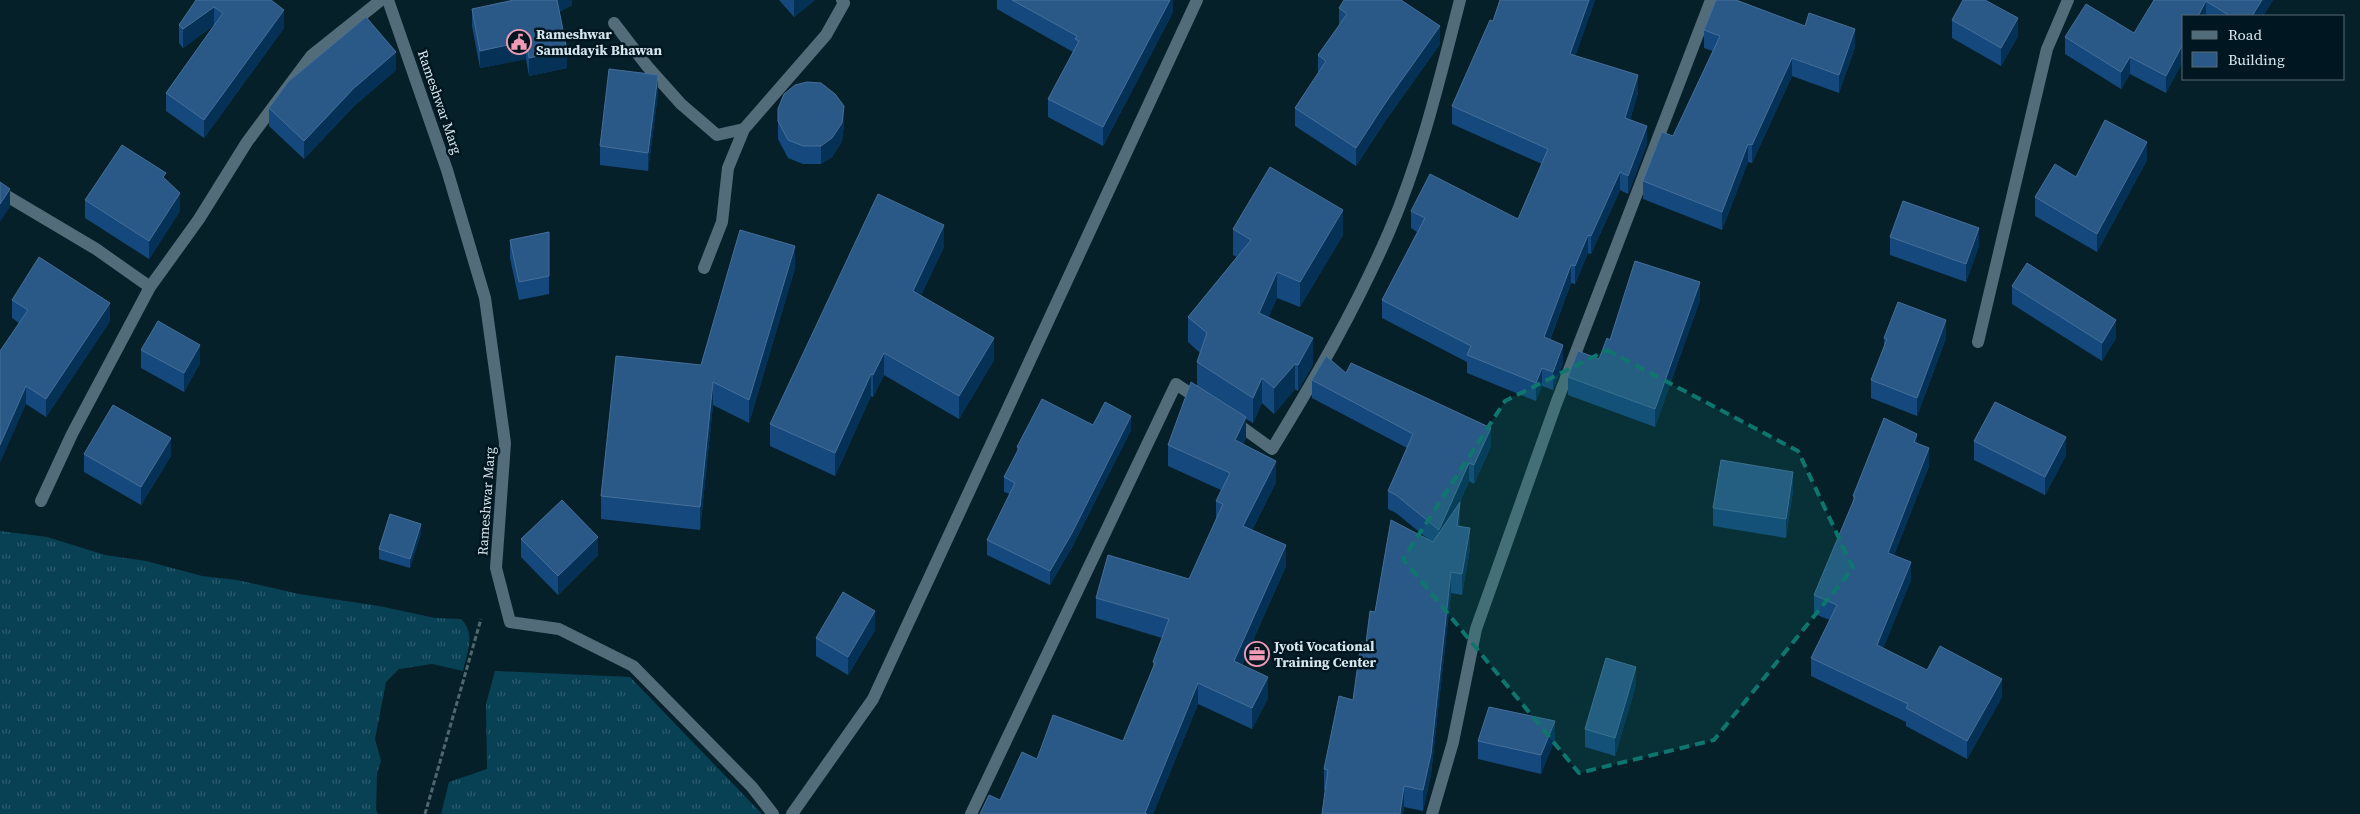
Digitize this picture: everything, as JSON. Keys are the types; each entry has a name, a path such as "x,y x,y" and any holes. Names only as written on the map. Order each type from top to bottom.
{"street":[{"path":"41,501 72,434 150,287 199,219 247,142 312,56 381,0"},
{"name":"Rameshwar Marg","path":"388,0 447,170 485,298 505,443 496,568 510,622 559,629 633,666 752,787 773,814"},
{"path":"704,268 722,222 728,168 744,129 826,35 844,3 842,0"},
{"path":"792,814 873,699 1197,0"},
{"path":"971,814 1176,384 1253,433 1272,449 1324,365 1389,232 1429,122 1460,0"},
{"path":"1432,814 1453,742 1476,629 1556,404 1711,0"},
{"path":"1978,342 2047,49 2068,0"},
{"path":"614,23 647,66 681,104 717,135 744,129"},
{"path":"0,192 96,249 150,287"}],"path":[{"path":"425,814 482,615"}],"highlighted area":[{"path":"1607,350 1798,451 1853,568 1714,740 1579,773 1403,559 1505,401"}],"green space":[{"path":"0,531 47,537 105,555 146,561 202,576 237,580 299,594 379,606 435,618 461,619 466,625 469,637 463,671 432,664 399,669 386,682 375,739 381,761 377,774 376,810 378,814 0,814"},
{"path":"495,671 630,677 762,814 441,814 449,782 487,769 486,704"}],"building":[{"path":"196,0 271,0 284,10 204,120 166,93 223,13 214,7 183,29 179,25"},
{"name":"Rameshwar Samudayik Bhawan","path":"514,0 557,0 567,50 529,58 526,41 480,51 472,9"},
{"path":"1012,0 1170,0 1103,127 1048,99 1079,41 1075,39 1077,36"},
{"path":"1344,0 1401,0 1440,26 1356,148 1295,108 1326,61 1318,55 1347,14 1339,8"},
{"path":"1500,0 1589,0 1570,54 1638,75 1625,118 1647,126 1628,176 1620,172 1591,236 1588,235 1575,266 1571,265 1544,337 1563,345 1553,372 1542,368 1536,383 1467,355 1471,346 1382,300 1425,218 1411,211 1430,174 1518,219 1548,149 1452,106 1490,20 1493,21"},
{"path":"1716,0 1736,0 1805,26 1809,13 1855,29 1839,75 1792,58 1752,145 1748,144 1722,212 1643,181 1662,132 1673,136 1720,36 1704,30"},
{"path":"1963,0 1985,0 2018,18 2001,48 1952,20"},
{"path":"2154,0 2262,0 2253,15 2228,15 2206,1 2199,15 2182,15 2182,46 2166,76 2130,57 2121,72 2065,37 2086,4 2134,33"},
{"path":"366,17 396,52 354,88 304,141 269,108 288,82"},
{"path":"609,69 658,75 648,153 600,146"},
{"path":"807,82 821,83 835,94 844,106 842,123 832,138 821,146 803,146 788,140 778,121 778,109 784,94 795,85"},
{"path":"2105,120 2147,142 2097,234 2035,197 2055,164 2076,177"},
{"path":"122,145 166,173 163,177 180,193 149,241 85,200"},
{"path":"1270,167 1343,210 1300,282 1277,272 1259,313 1313,338 1298,365 1295,364 1274,388 1262,378 1253,398 1197,362 1207,333 1188,317 1251,240 1233,229"},
{"path":"0,182 10,189 0,204"},
{"path":"878,194 944,225 913,291 994,338 959,396 884,353 873,375 871,374 835,453 770,424"},
{"path":"1903,201 1979,228 1966,264 1890,237"},
{"path":"740,230 795,246 749,400 713,382 700,507 601,496 616,356 701,365"},
{"path":"549,232 549,276 519,282 510,240"},
{"path":"39,257 110,303 46,399 26,386 0,445 0,351 28,310 12,300"},
{"path":"1635,261 1700,282 1655,409 1568,377 1578,351 1599,359 1607,338 1610,340"},
{"path":"2027,263 2116,320 2102,343 2012,286"},
{"path":"1898,302 1946,320 1917,398 1871,380 1887,339 1884,338"},
{"path":"158,321 200,345 184,373 141,350"},
{"path":"1326,356 1346,373 1351,363 1491,428 1474,465 1469,463 1439,530 1396,495 1388,491 1413,434 1312,380"},
{"path":"1191,382 1246,417 1235,440 1276,461 1243,526 1286,545 1234,661 1268,677 1252,708 1198,683 1145,813 1147,814 980,814 989,795 1000,800 1022,752 1037,759 1053,715 1123,741 1155,663 1153,662 1169,619 1096,598 1108,555 1189,579 1223,504 1216,501 1230,473 1168,445"},
{"path":"1042,399 1093,425 1105,402 1131,416 1072,533 1050,571 987,540 1015,483 1004,477"},
{"path":"1995,402 2066,437 2045,477 1974,441"},
{"path":"113,405 171,438 141,487 84,454"},
{"path":"1884,418 1917,434 1914,442 1929,448 1888,553 1911,562 1877,645 1927,670 1940,646 2002,679 1967,741 1906,708 1908,704 1811,658 1837,605 1814,595 1855,497 1853,496"},
{"path":"1721,460 1793,472 1786,519 1713,508"},
{"path":"562,500 598,537 558,576 521,539"},
{"path":"1460,502 1457,526 1470,528 1462,574 1451,572 1431,754 1423,790 1404,786 1400,814 1322,814 1328,770 1324,769 1339,696 1353,700 1361,642 1366,643 1370,611 1375,612 1391,520 1433,542"},
{"path":"390,514 421,524 410,559 379,549"},
{"path":"843,592 875,611 848,657 816,638"},
{"path":"1606,658 1636,667 1615,738 1585,729"},
{"path":"1489,707 1555,721 1541,755 1478,741"}],"place":[{"name":"Rameshwar Samudayik Bhawan","path":"519,42"},
{"name":"Jyoti Vocational Training Center","path":"1257,654"}]}
